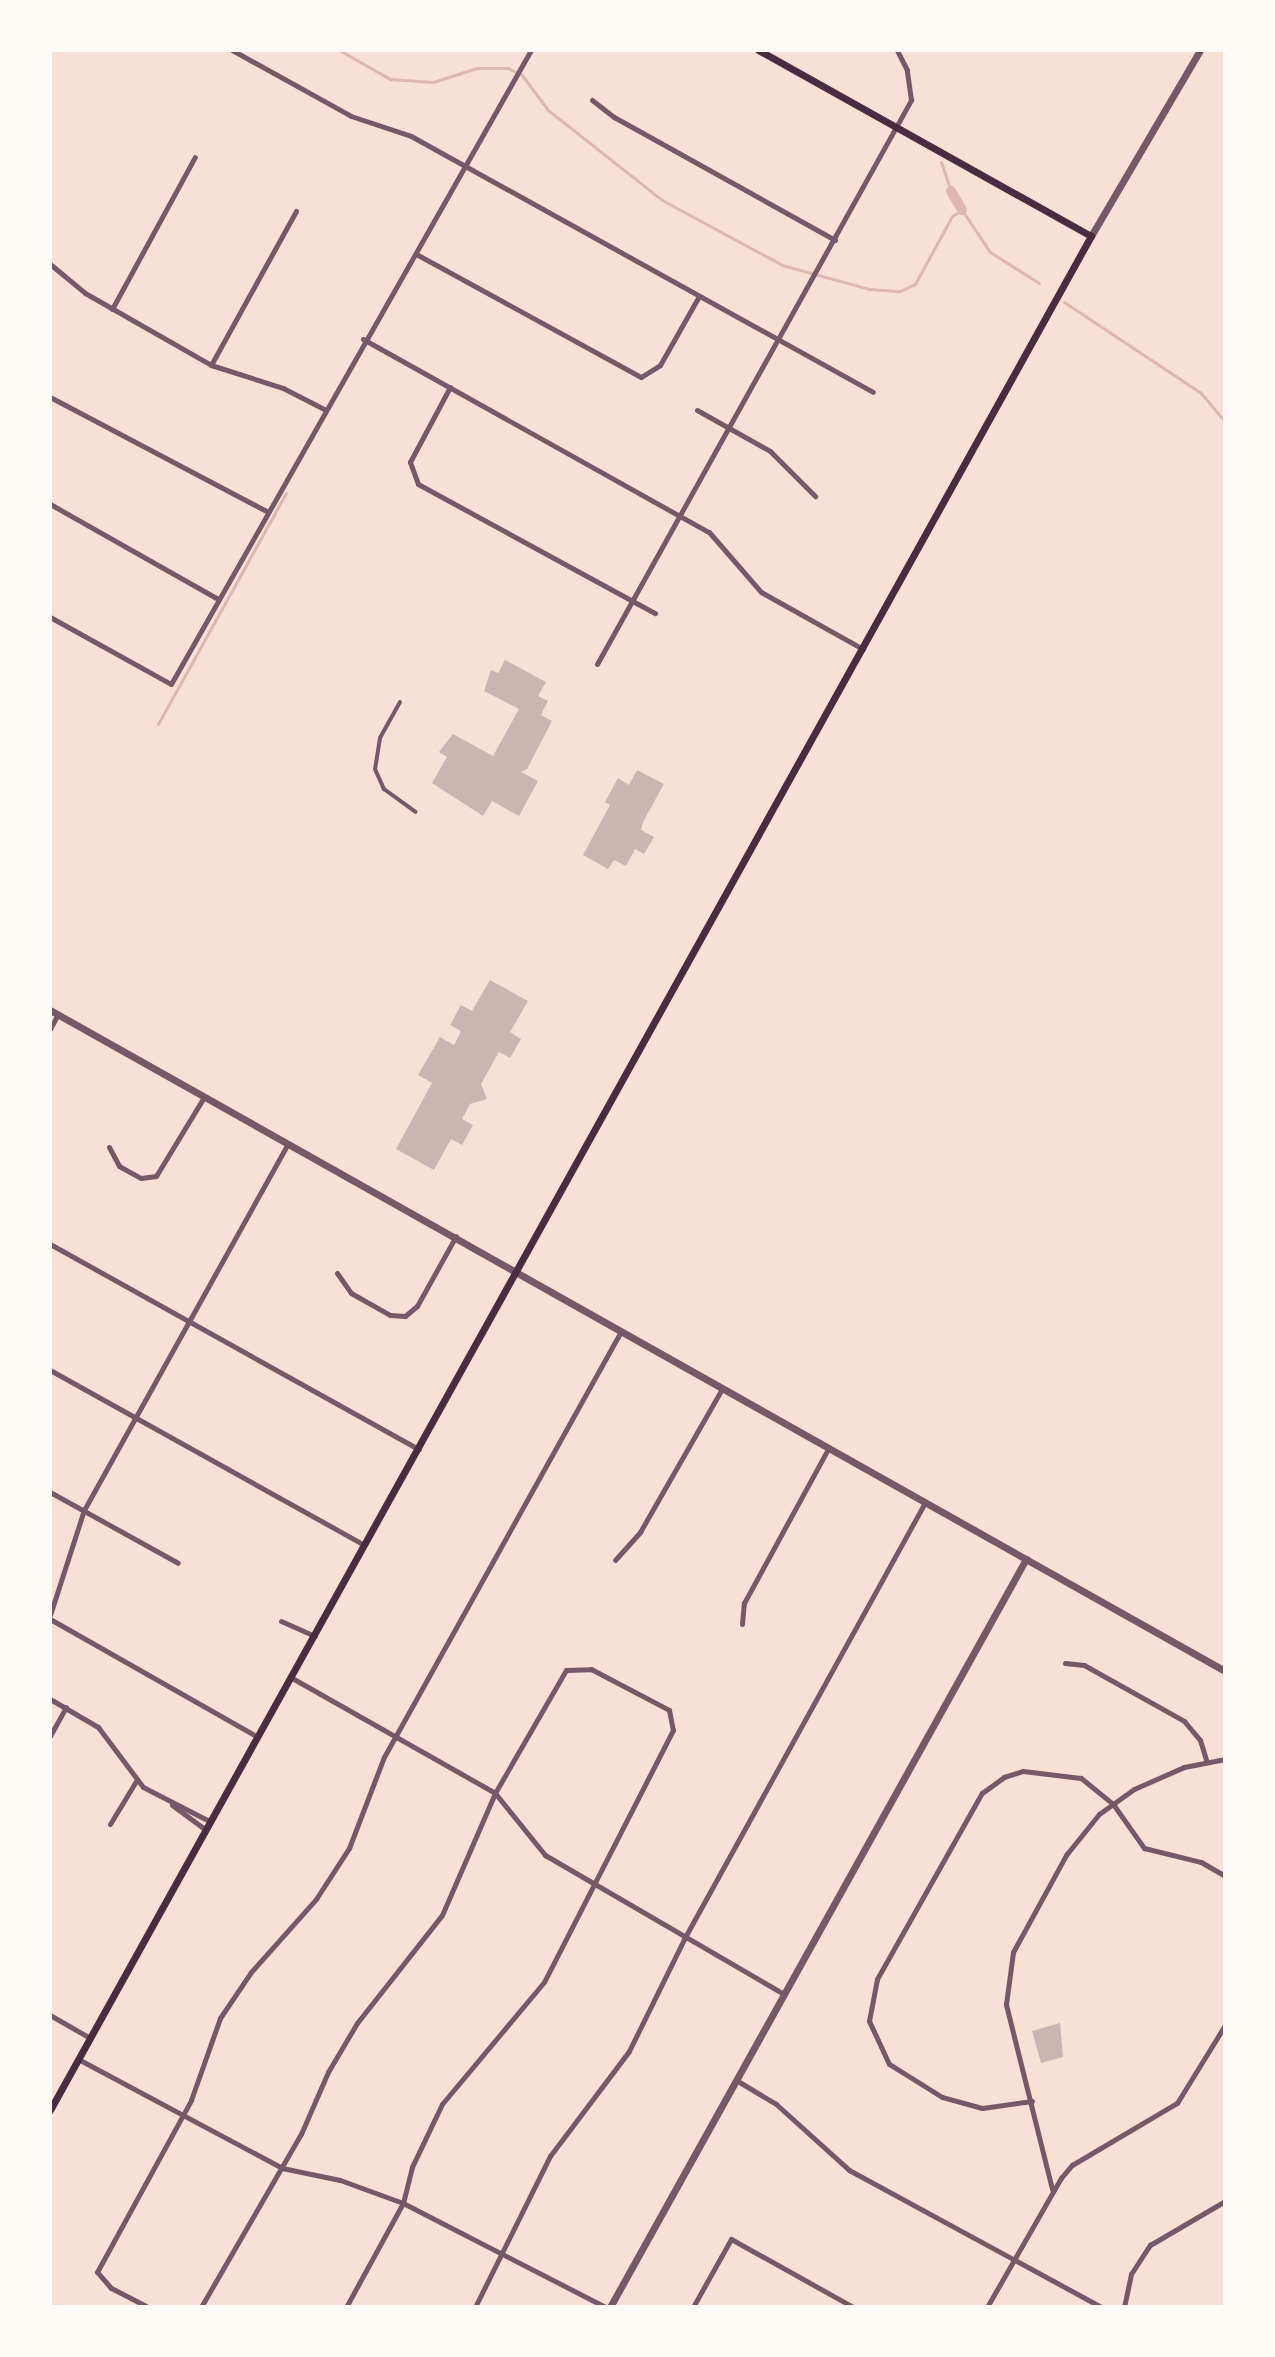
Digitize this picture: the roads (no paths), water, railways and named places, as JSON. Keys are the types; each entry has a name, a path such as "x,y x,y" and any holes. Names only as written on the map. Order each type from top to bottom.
{"main road":[{"path":"50,2110 1091,236 758,50"}],"street":[{"path":"232,50 351,116 411,136 873,392"},
{"path":"50,617 171,684 363,339 418,255 531,50"},
{"path":"597,664 731,429 896,128 911,90 897,50"},
{"path":"1091,236 1200,50"},
{"path":"592,100 614,117 835,240"},
{"path":"112,309 195,157"},
{"path":"211,365 296,211"},
{"path":"418,255 641,377 660,365 699,296"},
{"path":"50,264 112,309 211,365 283,388 324,409"},
{"path":"363,339 681,516 721,544 761,592 863,649"},
{"path":"450,387 410,462 418,484 655,613"},
{"path":"50,397 266,511"},
{"path":"697,410 782,460 815,496"},
{"path":"50,504 218,599"},
{"path":"400,702 380,738 375,769 384,789 416,812"},
{"path":"50,1029 54,1012 456,1235 621,1332 1225,1671"},
{"path":"109,1147 119,1166 141,1178 156,1176 205,1096"},
{"path":"258,1737 50,1617 84,1510 288,1142"},
{"path":"337,1273 351,1293 390,1315 405,1316 417,1306 456,1235"},
{"path":"50,1244 419,1449"},
{"path":"148,2307 101,2281 97,2272 183,2116 220,2018 251,1972 331,1877 362,1821 396,1736 621,1332"},
{"path":"50,1370 365,1545"},
{"path":"615,1560 640,1532 722,1389"},
{"path":"742,1624 744,1603 828,1449"},
{"path":"50,1492 178,1563"},
{"path":"475,2307 550,2156 629,2051 684,1939 926,1502"},
{"path":"78,2059 282,2168 340,2180 403,2203 505,2251 608,2307 1026,1559"},
{"path":"281,1621 315,1636"},
{"path":"1065,1663 1084,1665 1184,1721 1200,1740 1206,1760"},
{"path":"201,2307 282,2168 357,2023 442,1915 495,1793 566,1670 591,1669 669,1710 673,1730 590,1885 544,1982 442,2104 412,2167 403,2203 346,2307"},
{"path":"292,1678 495,1793 545,1855 590,1885 784,1994"},
{"path":"50,1699 103,1732 136,1781 208,1826"},
{"path":"50,1736 66,1707"},
{"path":"1052,2189 1006,2004 1009,1965 1066,1855 1113,1804 1134,1789 1206,1760 1225,1759"},
{"path":"1032,2101 972,2107 898,2073 874,2041 869,2021 871,1994 974,1805 995,1782 1023,1771 1076,1776 1113,1804 1144,1848 1201,1862 1225,1876"},
{"path":"110,1824 136,1781"},
{"path":"50,2015 90,2038"},
{"path":"987,2307 1052,2189 1072,2165 1177,2103 1225,2025"},
{"path":"736,2080 795,2119 849,2170 1101,2307"},
{"path":"1124,2307 1131,2274 1150,2245 1225,2201"},
{"path":"693,2307 731,2239 853,2307"}],"waterway":[{"path":"339,50 390,79 433,82 477,68 508,68 522,75 548,110 662,200 782,265 869,289 900,291 915,284 952,216 962,210 990,252 1039,283"},
{"path":"941,162 951,191"},
{"path":"951,191 962,210"},
{"path":"1064,302 1201,393 1225,422"},
{"path":"158,724 286,493"}]}
